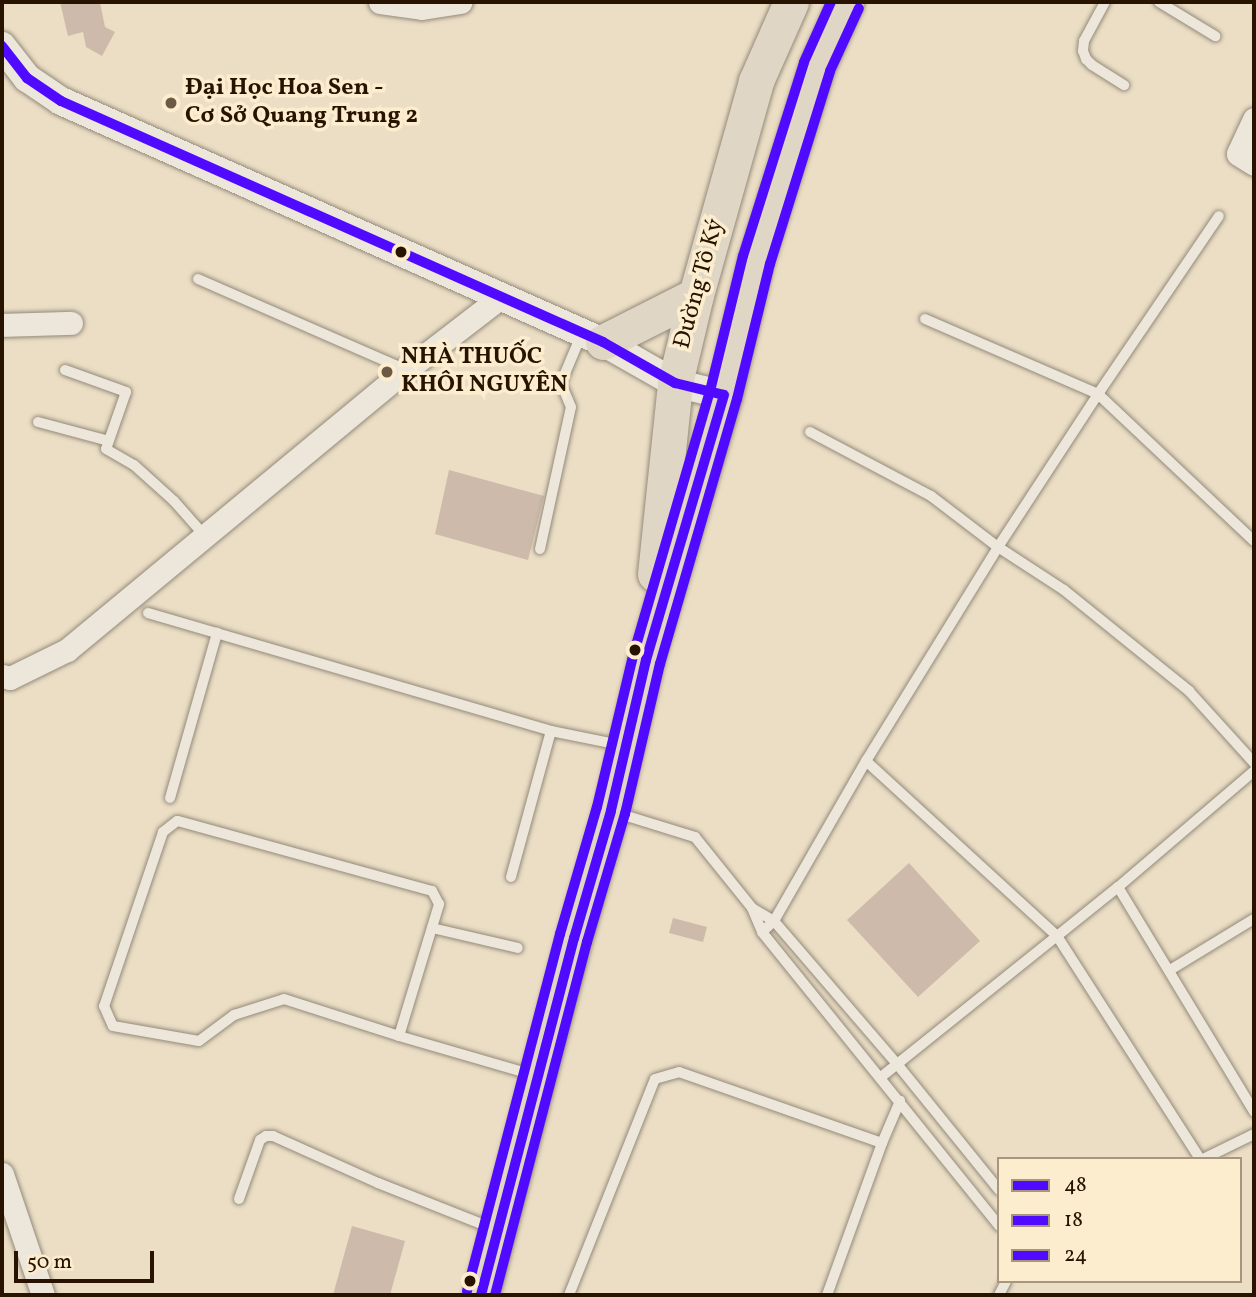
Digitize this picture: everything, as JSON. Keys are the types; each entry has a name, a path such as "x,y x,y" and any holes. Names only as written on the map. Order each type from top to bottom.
{"main road":[{"name":"Đường Tô Ký","path":"646,660 675,383 696,295 756,81 791,2"},
{"name":"Đường Tô Ký","path":"481,1295 540,1077 573,938 611,811 646,660 724,395 756,260 817,66 846,2"},
{"path":"592,337 696,295"}],"street":[{"path":"380,2 422,8 461,2"},
{"path":"2,46 27,78 61,101 592,337 675,383 724,395"},
{"path":"1254,119 1238,154 1254,164"},
{"path":"2,676 10,677 67,650 406,370 502,296"},
{"path":"2,326 71,323"},
{"path":"2,1174 43,1295"}],"lane":[{"path":"1105,2 1084,41 1083,51 1092,65 1124,85"},
{"path":"1159,2 1215,36"},
{"path":"762,932 774,920 866,761 998,547 1219,216"},
{"path":"198,279 406,370"},
{"path":"925,319 1098,394 1254,541"},
{"path":"540,549 571,407 561,383 592,337"},
{"path":"65,370 126,392 106,449 134,465 174,501 205,536"},
{"path":"38,422 109,441"},
{"path":"810,432 931,496 998,547 1064,590 1189,691 1254,763"},
{"path":"148,613 551,731 626,747"},
{"path":"170,799 217,633"},
{"path":"511,877 551,731"},
{"path":"866,761 1057,936 1200,1157"},
{"path":"881,1077 1118,887 1254,771"},
{"path":"611,811 695,837 751,908 762,932 997,1224"},
{"path":"399,1035 439,904 432,891 177,821 163,832 104,1006 113,1026 199,1041 234,1015 284,999 399,1035 540,1077"},
{"path":"1118,887 1254,1112"},
{"path":"751,908 774,920 897,1064 997,1189"},
{"path":"1170,970 1254,919"},
{"path":"432,928 518,948"},
{"path":"569,1295 655,1079 679,1072 882,1143"},
{"path":"827,1295 900,1101"},
{"path":"1205,1157 1254,1133"},
{"path":"239,1199 260,1140 273,1136 378,1183 499,1231"}],"building":[{"path":"60,2 100,2 105,27 115,32 102,56 86,47 83,32 68,36"},
{"path":"449,470 544,496 528,560 435,534"},
{"path":"909,863 980,941 918,997 847,920"},
{"path":"673,918 707,927 703,942 669,933"},
{"path":"352,1226 405,1241 390,1295 333,1295"}],"transit line":[{"name":"24","path":"467,1291 560,934 597,807 633,656 710,391 743,256 804,62 831,2"},
{"name":"18","path":"495,1295 587,942 625,814 660,664 737,399 770,264 830,71 859,8"},
{"name":"48","path":"2,46 27,78 61,101 603,342 675,383 724,395 646,660 611,811 574,938 481,1295"}],"place":[{"name":"Đại Học Hoa Sen - Cơ Sở Quang Trung 2","path":"171,103"},
{"name":"NHÀ THUỐC KHÔI NGUYÊN","path":"387,372"}]}
